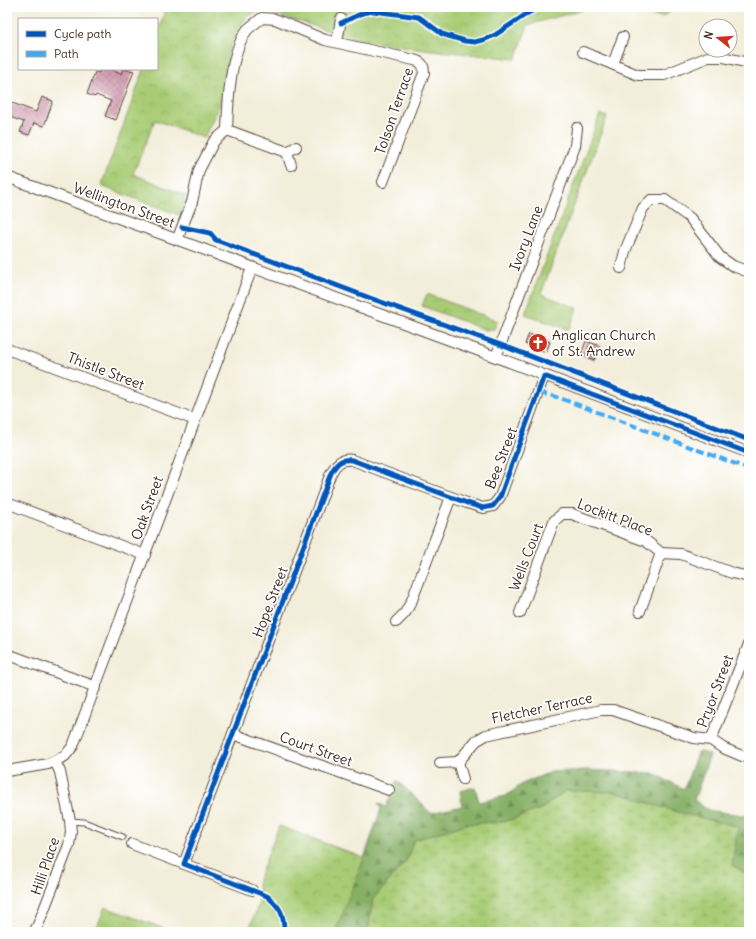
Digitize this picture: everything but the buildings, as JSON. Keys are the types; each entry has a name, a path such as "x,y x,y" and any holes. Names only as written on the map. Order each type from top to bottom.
{"street":[{"name":"Tolson Terrace","path":"226,130 228,102 235,55 247,30 262,18 275,19 325,40 414,60 420,62 424,66 424,73 384,182"},
{"path":"336,42 342,19"},
{"path":"613,64 623,37"},
{"path":"583,52 638,75 664,75 708,58 723,57 749,63"},
{"name":"Ivory Lane","path":"496,357 575,146 577,128"},
{"path":"177,240 192,202 199,170 214,141 226,130 287,152 296,147"},
{"path":"287,152 291,165"},
{"name":"Wellington Street","path":"7,177 496,357 749,453"},
{"path":"621,268 625,252 643,208 651,200 666,200 690,218 720,257 734,266 749,272"},
{"name":"Oak Street","path":"55,761 65,756 73,746 252,268"},
{"name":"Thistle Street","path":"7,349 195,420"},
{"name":"Bee Street","path":"451,497 483,508 496,504 507,479 544,376"},
{"name":"Hope Street","path":"184,864 331,473 336,465 343,460 352,460 451,497"},
{"path":"396,622 405,613 412,600 451,497"},
{"path":"7,503 145,555"},
{"name":"Lockitt Place","path":"562,514 572,514 646,541 661,553 681,554 732,573 749,576"},
{"name":"Wells Court","path":"520,613 554,521 562,514"},
{"path":"640,611 661,553"},
{"name":"Pryor Street","path":"742,756 723,748 712,740 749,644"},
{"path":"7,654 96,687"},
{"name":"Fletcher Terrace","path":"458,762 476,741 486,735 601,710 613,710 694,738 712,740"},
{"name":"Court Street","path":"234,734 389,790"},
{"path":"7,770 48,764 55,761"},
{"name":"Hilli Place","path":"34,932 69,845 71,832 60,772 55,761"},
{"path":"440,763 458,762 463,779"},
{"path":"132,844 252,890"}],"lane":[{"path":"70,821 84,822 123,837"}],"green space":[{"path":"167,7 678,7 662,17 589,8 528,25 516,59 431,50 359,40 262,10 248,16 237,30 230,48 220,104 204,138 155,120 133,174 185,195 182,216 101,186 144,70 158,70 158,31"},
{"path":"600,114 607,117 541,294 577,308 569,330 525,314"},
{"path":"427,294 498,321 494,329 486,330 422,306"},
{"path":"698,751 710,755 694,800 708,810 749,816 749,875 732,865 738,827 673,811 615,792 565,791 543,808 508,821 467,824 414,840 406,861 373,899 368,932 290,932 279,826 364,858 381,809 378,803 386,807 397,780 431,813 462,806 460,791 475,787 479,802 506,796 522,784 550,772 585,770 653,773 684,789"},
{"path":"565,791 615,792 673,811 738,827 732,865 749,875 749,932 368,932 373,899 406,862 414,840 467,824 508,821 543,808"},
{"path":"279,826 364,858 335,932 248,932 259,903 258,880"},
{"path":"105,907 173,932 95,932"}],"marked path":[{"path":"539,393 557,397 749,469"}],"cycle path":[{"path":"341,23 363,13 373,11 419,17 442,34 465,41 475,42 495,35 528,13 540,7"},
{"path":"182,227 210,233 216,240 501,345 749,440"},
{"path":"284,932 281,912 276,904 267,896 184,864 331,473 337,464 345,460 352,460 467,503 483,508 493,506 500,497 544,376 749,453"}],"place":[{"name":"Anglican Church of St. Andrew","path":"538,343"}]}
